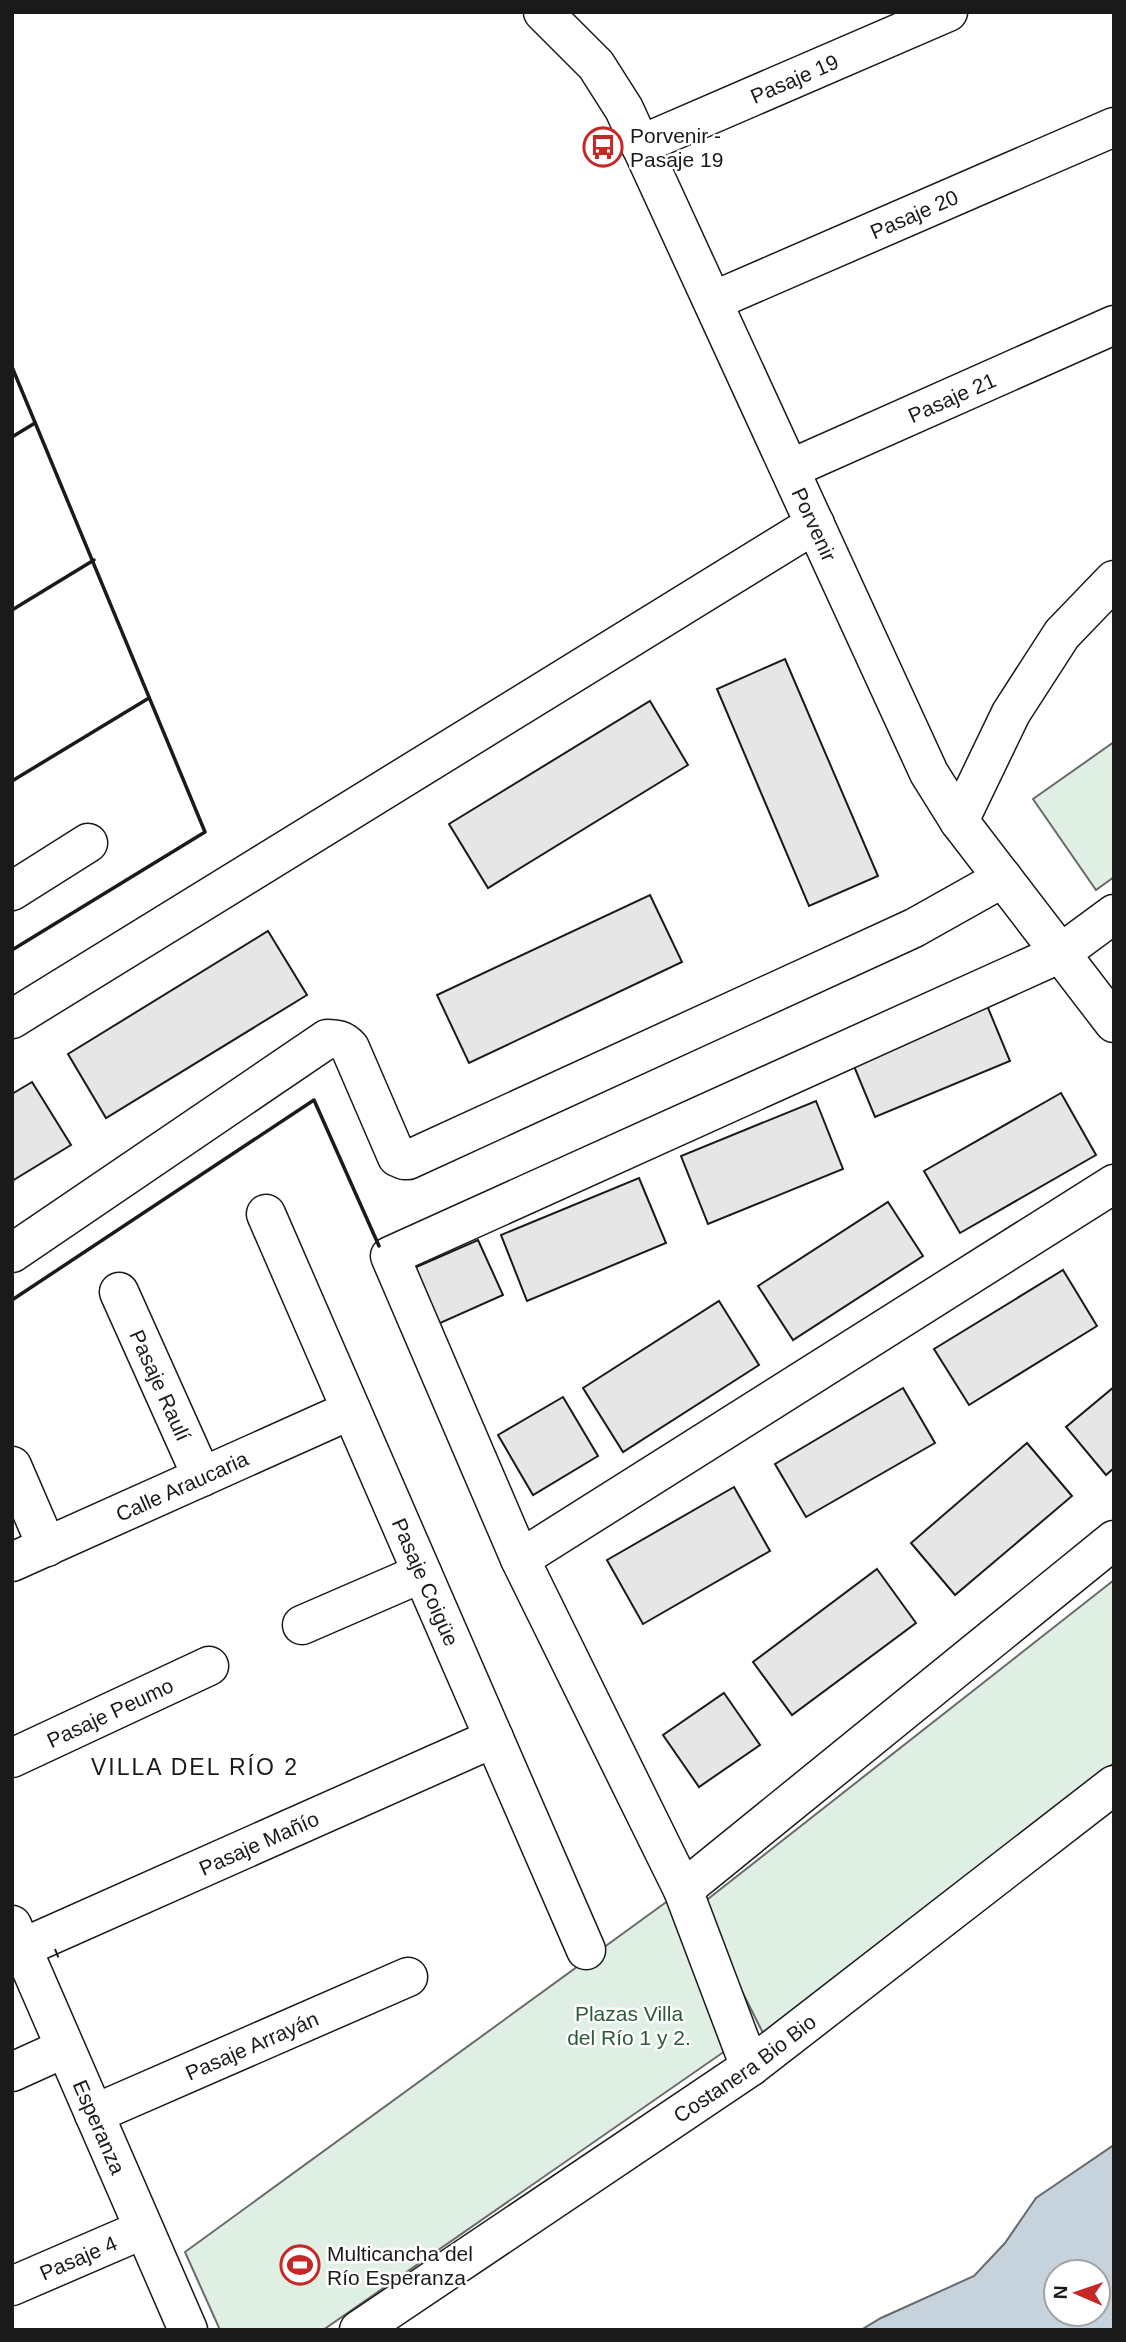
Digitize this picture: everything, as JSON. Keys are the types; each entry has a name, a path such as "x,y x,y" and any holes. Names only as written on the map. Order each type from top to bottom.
{"street":[{"name":"Porvenir","path":"543,12 596,65 624,109 929,773 959,821 1114,1023"},
{"name":"Pasaje 19","path":"640,145 948,12"},
{"name":"Pasaje 20","path":"713,301 1114,127"},
{"name":"Pasaje 21","path":"790,469 1114,325"},
{"path":"12,1019 816,524"},
{"path":"959,821 1011,713 1062,634 1114,580"},
{"path":"12,891 89,843"},
{"path":"12,1253 327,1039 344,1042 349,1048 397,1157 408,1160 914,928 1003,878"},
{"path":"750,2067 683,1890 520,1559 390,1256 1061,953 1114,914"},
{"path":"520,1559 1114,1184"},
{"name":"Pasaje Coigüe","path":"266,1214 586,1950"},
{"name":"Pasaje Raulí","path":"119,1292 202,1477"},
{"name":"Calle Araucaria","path":"12,1562 351,1410"},
{"path":"12,1466 47,1547"},
{"path":"683,1890 1114,1540"},
{"path":"302,1625 422,1573"},
{"name":"Pasaje Peumo","path":"12,1758 209,1666"},
{"name":"Pasaje Mañío","path":"17,1936 494,1738"},
{"name":"Costanera Bio Bio","path":"359,2330 750,2067 1114,1785"},
{"name":"Esperanza","path":"17,1936 188,2330"},
{"name":"Pasaje Arrayán","path":"94,2114 408,1977"},
{"path":"12,2072 65,2048"},
{"name":"Pasaje 4","path":"12,2286 144,2229"}],"green space":[{"path":"1114,742 1114,877 1096,890 1033,799"},
{"path":"1114,1580 1114,1763 765,2037 699,1906"},
{"name":"Plazas Villa del Río 1 y 2.","path":"669,1900 728,2049 323,2330 220,2330 185,2252"}],"shaded area":[{"path":"1114,2145 1114,2330 861,2330 881,2318 974,2276 1005,2243 1036,2198"}],"building":[{"path":"785,659 878,876 809,906 717,689"},
{"path":"650,701 688,765 488,888 449,824"},
{"path":"650,895 682,962 469,1063 437,995"},
{"path":"268,931 307,995 106,1118 68,1054"},
{"path":"986,1003 1010,1061 875,1117 851,1059"},
{"path":"32,1082 71,1145 12,1181 12,1094"},
{"path":"1061,1093 1096,1155 960,1233 924,1171"},
{"path":"816,1101 843,1169 708,1224 681,1156"},
{"path":"639,1178 666,1243 527,1301 501,1235"},
{"path":"888,1202 923,1256 793,1340 758,1286"},
{"path":"478,1240 503,1295 438,1324 414,1268"},
{"path":"1063,1270 1097,1326 969,1405 934,1349"},
{"path":"719,1301 759,1365 623,1452 583,1388"},
{"path":"1114,1387 1114,1468 1106,1475 1066,1427"},
{"path":"903,1388 935,1443 806,1517 775,1464"},
{"path":"563,1397 598,1456 533,1495 498,1435"},
{"path":"1027,1443 1072,1496 955,1595 911,1543"},
{"path":"734,1487 770,1551 643,1624 607,1560"},
{"path":"877,1569 916,1623 792,1715 753,1662"},
{"path":"724,1693 760,1745 699,1787 663,1735"}],"fence":[{"path":"55,1949 59,1959"}],"wall":[{"path":"12,367 205,832 12,950"},
{"path":"12,437 35,423"},
{"path":"12,610 94,560"},
{"path":"12,781 149,698"},
{"path":"12,1300 314,1100 379,1246"}],"place":[{"name":"Porvenir - Pasaje 19","path":"603,147"},
{"name":"Multicancha del Río Esperanza","path":"300,2265"}],"district":[{"name":"VILLA DEL RÍO 2","path":"195,1767"}]}
